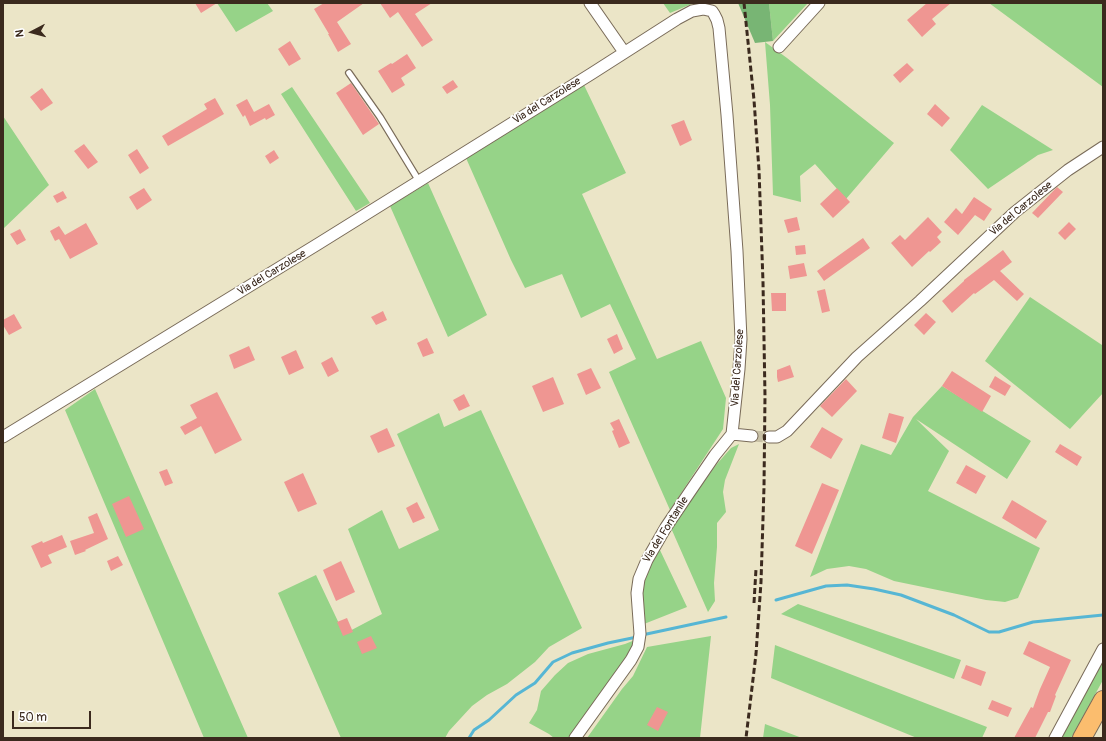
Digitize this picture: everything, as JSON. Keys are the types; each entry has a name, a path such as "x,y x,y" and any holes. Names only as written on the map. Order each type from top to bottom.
{"main road":[{"path":"1082,738 1103,700"}],"street":[{"path":"590,3 624,52"},
{"path":"779,47 819,3"},
{"name":"Via del Carzolese","path":"3,437 312,248 677,19 692,11 700,9 712,11 716,17 719,28 727,115 737,251 741,339 740,364 732,434"},
{"name":"Via del Carzolese","path":"769,437 777,437 784,434 842,371 1015,212 1068,170 1103,147"},
{"path":"732,434 752,436"},
{"name":"Via del Fontanile","path":"575,738 631,660 638,647 639,626 637,588 646,560 689,493 732,434"},
{"path":"1055,738 1103,648"}],"lane":[{"path":"349,73 380,117 419,181"}],"green space":[{"path":"217,3 267,3 273,11 236,32"},
{"path":"663,3 694,3 670,13"},
{"path":"738,3 769,3 773,41 755,43"},
{"path":"769,3 808,3 773,41"},
{"path":"989,3 1103,3 1103,87"},
{"path":"765,42 894,143 846,199 815,164 800,176 801,202 773,195 770,105"},
{"path":"584,85 626,173 582,194 657,359 701,341 726,398 723,429 670,510 609,372 636,359 610,304 581,318 562,274 525,288 466,158"},
{"path":"292,87 370,203 356,211 281,94"},
{"path":"982,105 1053,150 1038,155 988,189 950,150"},
{"path":"3,116 49,185 3,229"},
{"path":"428,183 487,315 448,337 390,206"},
{"path":"1030,297 1102,345 1103,342 1103,393 1070,429 985,361"},
{"path":"942,386 1031,441 1007,479 916,419 949,451 928,491 1040,548 1018,598 1005,602 986,600 894,581 866,569 849,566 827,569 810,577 861,444 891,455 913,417"},
{"path":"95,389 248,738 204,738 65,410"},
{"path":"481,410 582,628 549,647 535,662 507,684 487,695 472,706 449,731 445,738 341,738 278,593 316,575 344,634 382,614 348,529 382,510 399,549 439,530 397,434 439,413 444,427"},
{"path":"739,444 725,480 723,492 726,512 717,523 714,583 715,601 708,612 671,528 716,465 731,448"},
{"path":"659,548 687,607 644,624 641,596 645,575"},
{"path":"798,604 961,660 954,679 781,614"},
{"path":"711,636 700,738 587,738 633,676 647,647"},
{"path":"635,640 630,653 568,738 554,738 529,723 537,710 541,691 568,663 588,654"},
{"path":"775,645 987,727 982,738 917,738 771,678"},
{"path":"1103,660 1103,680 1071,738 1060,738"},
{"path":"765,724 802,738 763,738"}],"building":[{"path":"195,3 217,3 201,13"},
{"path":"324,3 364,3 337,22 351,44 338,52 314,9"},
{"path":"380,3 432,3 415,14 433,40 422,47 398,12 390,18"},
{"path":"927,3 951,3 932,19 936,24 922,37 907,20"},
{"path":"290,41 301,59 289,66 278,49"},
{"path":"407,54 416,68 401,78 405,85 392,93 378,71"},
{"path":"907,63 914,70 900,83 893,75"},
{"path":"453,80 458,87 447,94 442,87"},
{"path":"351,83 379,124 363,135 336,93"},
{"path":"42,88 53,103 41,111 30,97"},
{"path":"215,98 224,114 168,146 162,136 207,109 204,104"},
{"path":"247,99 254,112 269,104 275,115 266,120 265,118 250,126 245,115 243,117 236,105"},
{"path":"935,104 950,118 942,127 927,114"},
{"path":"684,120 692,140 680,146 671,125"},
{"path":"84,144 98,162 88,169 74,151"},
{"path":"137,149 149,168 140,174 128,155"},
{"path":"274,150 279,158 270,164 265,156"},
{"path":"1057,187 1063,192 1038,218 1032,213"},
{"path":"144,188 152,200 137,210 129,197"},
{"path":"837,188 850,202 833,218 820,204"},
{"path":"63,191 67,198 57,203 53,196"},
{"path":"974,197 992,209 984,221 975,215 958,235 944,222 956,208 962,214"},
{"path":"797,217 800,230 788,233 784,220"},
{"path":"928,217 942,232 937,237 941,242 912,267 891,243 900,235 905,240"},
{"path":"1069,222 1076,229 1065,240 1058,233"},
{"path":"86,223 98,244 70,259 59,239 55,241 50,231 59,226 65,235"},
{"path":"20,229 26,240 17,245 10,234"},
{"path":"863,238 870,248 824,281 817,271"},
{"path":"805,245 806,254 796,255 795,246"},
{"path":"1003,250 1012,262 1000,271 1024,294 1017,301 994,280 975,294 974,293 952,313 942,301 964,280"},
{"path":"804,263 807,276 790,279 788,266"},
{"path":"825,289 830,311 822,313 817,291"},
{"path":"771,293 786,293 786,311 772,311"},
{"path":"383,311 387,320 376,325 371,317"},
{"path":"926,313 936,322 924,335 914,325"},
{"path":"14,314 22,328 9,335 3,325 3,320"},
{"path":"617,334 623,349 614,354 607,339"},
{"path":"427,338 434,353 423,357 417,343"},
{"path":"249,346 255,360 234,369 229,355"},
{"path":"296,350 304,368 289,375 281,357"},
{"path":"332,357 339,371 328,377 321,363"},
{"path":"790,365 794,377 778,382 777,370"},
{"path":"591,368 601,388 586,395 577,374"},
{"path":"952,371 991,396 982,412 942,386"},
{"path":"995,376 1011,386 1005,396 989,387"},
{"path":"553,377 564,404 543,412 532,386"},
{"path":"846,379 857,391 832,417 820,406"},
{"path":"217,392 242,440 215,454 201,426 185,435 180,427 197,418 190,405"},
{"path":"464,394 470,406 459,411 453,400"},
{"path":"889,413 904,417 896,443 882,438"},
{"path":"619,419 630,443 619,448 612,431 614,430 610,423"},
{"path":"822,427 843,439 831,459 810,447"},
{"path":"387,428 395,446 378,453 370,436"},
{"path":"1060,444 1082,457 1077,466 1055,452"},
{"path":"966,465 986,476 976,494 956,483"},
{"path":"167,469 173,483 165,486 159,472"},
{"path":"303,473 317,504 298,512 284,482"},
{"path":"822,483 839,490 812,554 795,546"},
{"path":"129,496 144,529 126,537 112,504"},
{"path":"1012,500 1047,521 1036,539 1002,518"},
{"path":"417,502 425,518 413,523 406,508"},
{"path":"97,513 108,539 75,555 70,541 94,533 88,517"},
{"path":"62,535 67,547 48,555 52,563 41,568 31,546"},
{"path":"118,556 123,565 111,571 107,561"},
{"path":"341,561 355,592 336,601 323,570"},
{"path":"347,618 353,632 343,636 337,622"},
{"path":"371,636 377,648 362,654 357,642"},
{"path":"1029,641 1071,660 1055,695 1056,696 1050,712 1048,712 1035,738 1014,738 1031,707 1033,708 1050,667 1023,654"},
{"path":"966,665 986,672 981,686 961,678"},
{"path":"992,700 1012,708 1008,717 988,709"},
{"path":"657,707 668,712 658,731 647,725"}],"waterway":[{"path":"776,600 826,586 847,585 874,589 901,595 954,615 989,632 999,632 1033,622 1103,615"},
{"path":"642,635 726,617"},
{"path":"469,738 474,730 489,720 516,695 535,683 553,662 572,653 637,637"}],"tunnel":[{"path":"752,436 769,437"}],"railway":[{"path":"744,3 754,100 759,170 765,396 761,582 756,654 746,738"},
{"path":"754,603 756,569"}]}
